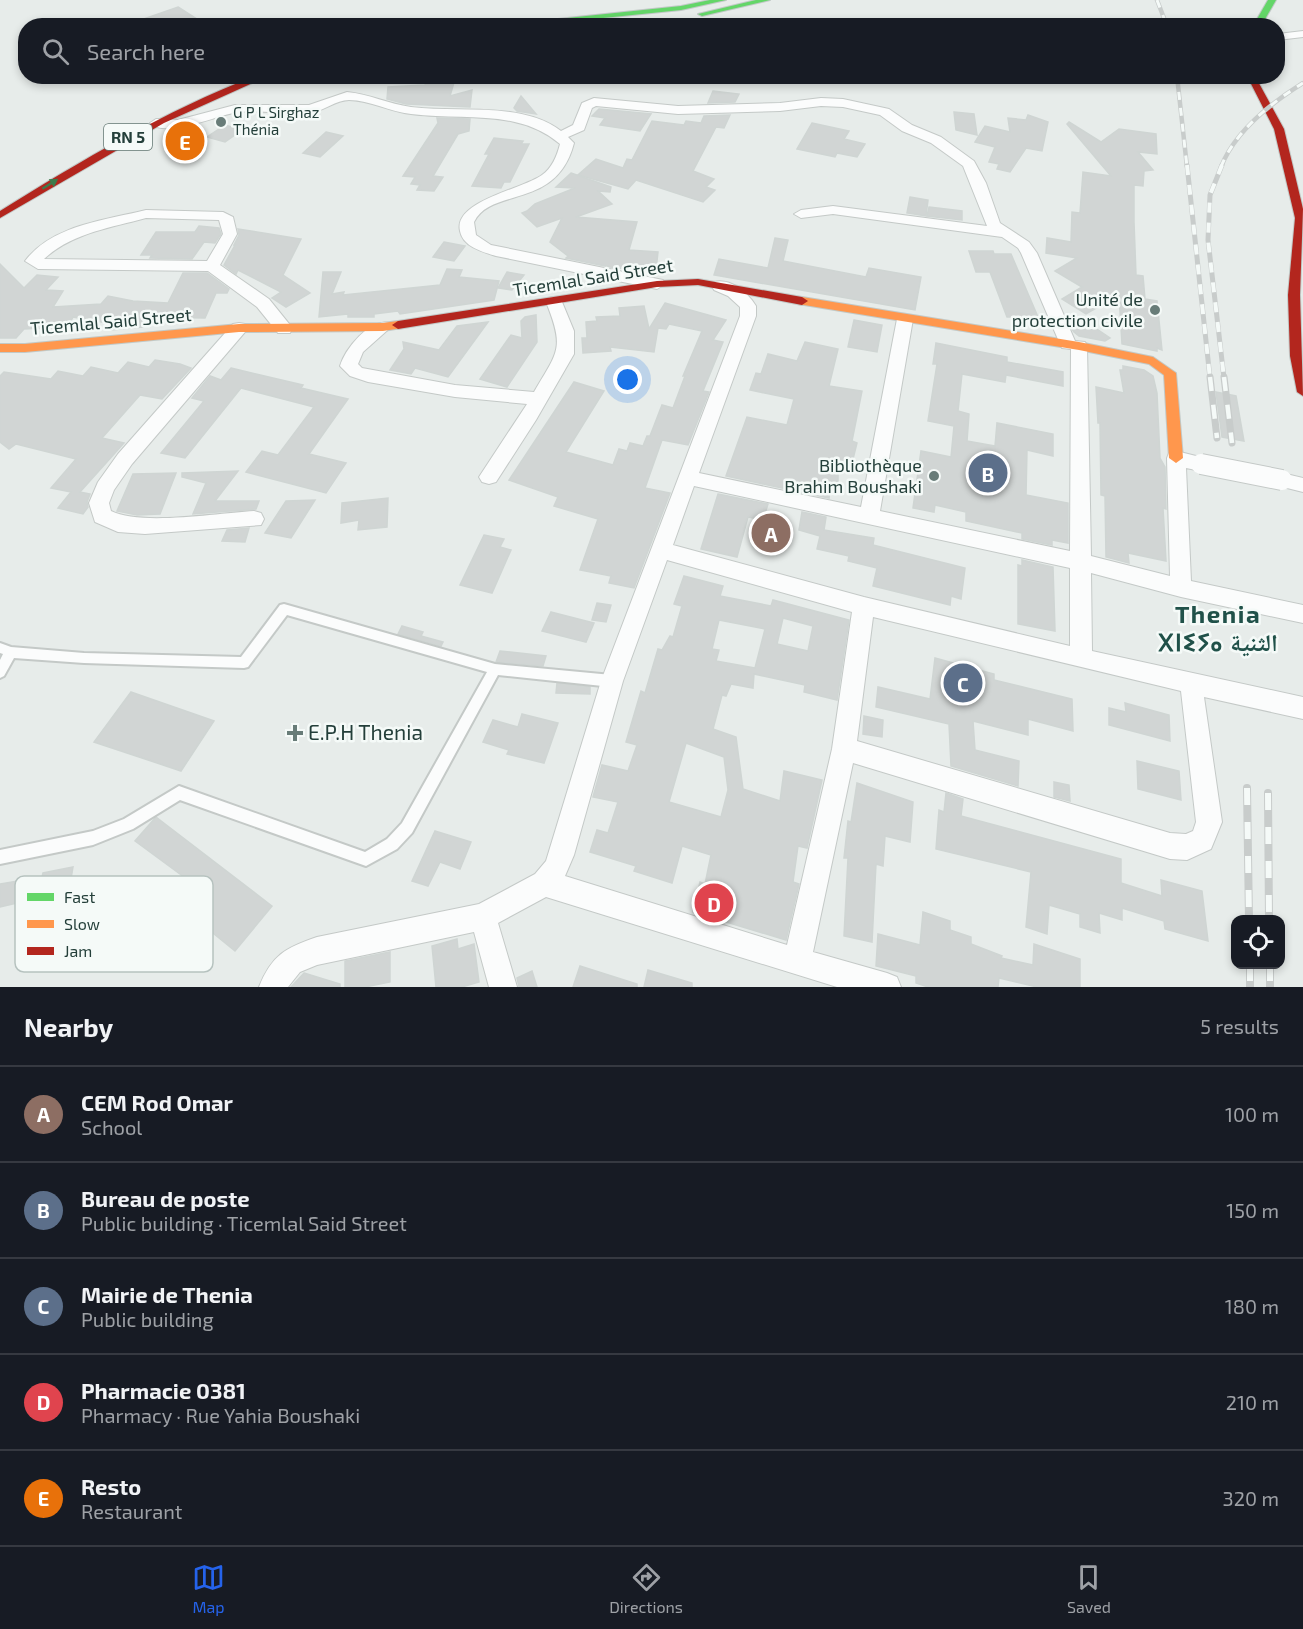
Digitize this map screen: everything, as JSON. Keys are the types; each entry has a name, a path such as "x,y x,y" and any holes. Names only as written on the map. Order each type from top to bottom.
{"main road":[{"path":"578,18 681,8 722,0"},
{"path":"678,18 766,0"},
{"path":"1262,18 1272,0"},
{"name":"RN 5","path":"37,176 146,114 215,84"},
{"name":"RN 5","path":"0,215 103,151 216,94 243,84"},
{"path":"1255,84 1279,129 1301,217 1294,305 1296,356 1303,392"},
{"name":"Ticemlal Said Street","path":"0,348 25,348 239,328 383,327 554,302 657,284 698,282 1147,359 1166,368 1170,373 1176,458"}],"street":[{"path":"1285,36 1303,34"},
{"path":"156,123 178,124 235,109 318,108 340,97 351,96 414,111 513,117 532,121 561,136 567,143 558,166 549,177 516,194 482,206 471,216 467,225 468,232 480,244 501,253 657,284"},
{"path":"561,136 579,127 586,106 594,102 678,110 771,107 821,102 884,112 907,128 936,140 969,164 979,183 994,225 1024,246 1029,253 1074,345 1081,562 1081,659"},
{"path":"801,214 833,210 1005,233"},
{"path":"212,266 230,234 228,220 223,216 213,214 159,212 75,232 49,246 33,261 38,264 212,266 263,303 284,329"},
{"path":"273,987 279,974 291,960 318,951 483,917 544,883 555,870 612,681 748,316 748,306 734,292 720,286"},
{"path":"489,477 565,354 566,331 554,302"},
{"path":"869,516 905,319"},
{"path":"383,327 357,347 351,356 350,366 356,372 455,391 539,399"},
{"path":"239,328 125,459 105,487 99,503 102,516 118,524 145,526 254,519"},
{"path":"1181,588 1176,458 1303,485"},
{"path":"689,478 1081,562 1181,588 1303,614"},
{"path":"660,550 864,606 1081,659 1303,708"},
{"path":"797,962 844,749 864,606"},
{"path":"844,749 1170,846 1187,847 1202,840 1209,822 1191,683"},
{"path":"544,883 797,962 887,987"},
{"path":"483,917 503,987"}],"lane":[{"path":"0,672 5,650 84,658 244,663 284,609 495,669 612,681"},
{"path":"0,857 93,838 128,824 179,793 366,859 392,844 407,828 495,669"}],"building":[{"path":"178,7 195,18 146,18"},
{"path":"454,84 450,96 472,90 470,107 406,104 387,99 388,87"},
{"path":"713,91 739,94 735,102 708,103"},
{"path":"521,96 536,114 517,111 514,108"},
{"path":"599,109 651,114 640,131 600,125 605,118 592,116"},
{"path":"954,112 974,114 977,135 956,130"},
{"path":"730,115 724,128 716,127 693,171 714,179 706,187 715,190 703,202 636,180 628,189 578,175 596,159 623,168 627,159 632,160 652,121 684,125 686,121 701,123 704,116"},
{"path":"1028,115 1048,122 1042,151 1026,148 1010,172 997,169 999,164 989,162 995,147 975,142 985,126 1010,132 1008,118 1026,120"},
{"path":"437,118 470,119 469,131 458,134 433,176 443,177 434,191 417,190 420,185 411,184 415,177 403,176 438,123"},
{"path":"1069,122 1101,142 1119,129 1156,134 1157,154 1138,152 1153,170 1144,171 1143,186 1134,185 1134,222 1136,275 1143,276 1145,299 1157,301 1162,350 1122,344 1119,295 1086,314 1062,299 1082,287 1055,271 1077,258 1046,253 1047,238 1071,242 1072,212 1080,213 1083,172 1111,176 1067,124"},
{"path":"812,123 849,131 844,139 865,144 857,157 837,153 835,157 797,149"},
{"path":"225,125 242,130 225,142 207,137"},
{"path":"326,132 343,136 320,157 303,153"},
{"path":"494,138 523,141 521,144 529,144 510,182 504,182 501,188 472,186 489,154 485,154"},
{"path":"571,173 611,187 610,192 598,191 612,204 576,217 637,222 629,250 658,252 656,270 615,268 566,258 568,256 550,242 562,218 537,227 522,213 535,204 575,188 556,187"},
{"path":"910,197 928,200 926,216 907,213"},
{"path":"929,207 962,211 962,220 927,216"},
{"path":"199,226 219,228 221,234 215,243 204,242 192,259 150,258 152,255 141,255 156,232 195,232"},
{"path":"238,229 301,239 283,275 310,293 286,307 272,298 281,292 238,270 236,274 224,265 239,235"},
{"path":"775,238 788,240 783,261 866,277 869,268 921,277 915,310 714,275 719,259 768,268"},
{"path":"444,242 465,246 454,261 433,257"},
{"path":"969,251 1011,254 1038,317 1007,317 990,272 976,272"},
{"path":"0,264 24,288 37,275 58,277 46,290 63,291 53,307 101,304 108,296 133,301 168,303 183,273 207,273 229,289 227,293 216,293 205,318 149,317 143,327 109,330 113,324 73,317 68,327 24,329 16,338 0,338"},
{"path":"447,269 462,270 459,277 499,281 494,300 400,314 398,311 374,314 374,317 348,317 348,314 319,317 323,272 341,272 332,294 344,292 343,295 440,285"},
{"path":"507,272 524,275 512,290 498,288"},
{"path":"665,303 726,320 713,340 723,342 703,391 709,392 688,445 662,440 645,488 670,493 634,588 609,583 611,576 580,570 598,519 554,506 558,497 509,480 574,382 604,391 566,452 613,465 619,449 627,451 630,443 643,446 647,436 650,436 662,405 673,408 685,376 683,376 702,331 669,324 666,329 658,328 654,352 610,347 611,351 583,353 582,338 587,338 586,322 597,321 596,317 620,316 619,308 644,306 649,329"},
{"path":"536,315 537,342 507,387 480,379 511,335 522,338 521,321 525,317"},
{"path":"854,320 882,325 877,352 848,347"},
{"path":"1085,321 1110,338 1105,341 1079,336 1072,329"},
{"path":"488,322 448,377 415,368 411,374 390,370 404,349 403,342 439,350 457,326"},
{"path":"805,342 838,349 829,386 862,391 852,441 857,443 850,471 838,468 838,487 830,487 829,498 726,476 747,417 787,425 794,399 750,390 756,373 761,374 768,354 797,361"},
{"path":"936,343 1007,357 1007,362 1063,372 1063,386 1006,375 1005,382 962,374 958,411 969,414 967,441 995,446 997,423 1053,434 1053,456 1027,450 1026,495 1068,503 1068,543 1052,540 1052,545 1022,539 1022,533 966,521 966,512 935,505 934,512 913,508 921,451 951,457 954,426 928,421 937,364 933,364"},
{"path":"155,360 191,368 162,399 140,395 102,438 124,443 80,492 90,494 88,507 83,514 58,508 71,492 51,488 76,459 16,444 9,449 0,442 0,376 4,372 51,379 58,371 83,376 91,367 118,373 128,362 149,367"},
{"path":"1123,366 1144,370 1153,376 1157,393 1160,458 1165,467 1166,509 1163,508 1166,561 1128,553 1129,563 1106,557 1105,496 1101,495 1100,423 1098,423 1096,387 1124,393 1120,370 1123,370"},
{"path":"231,368 303,385 301,388 348,399 309,454 346,463 326,493 246,472 262,451 278,455 314,407 241,388 185,458 161,453 204,401 192,398 210,376 221,380"},
{"path":"1216,392 1236,396 1244,441 1222,437"},
{"path":"238,471 215,501 259,501 256,509 193,514 206,483 182,477 182,473"},
{"path":"176,473 160,514 137,515 117,511 133,474"},
{"path":"718,494 768,504 763,520 748,517 737,557 701,549"},
{"path":"388,498 387,527 358,530 359,520 341,523 342,503"},
{"path":"315,500 291,538 265,533 286,501"},
{"path":"802,512 826,517 824,530 874,538 873,545 965,568 961,599 951,596 950,605 873,586 877,568 848,561 849,556 817,549 820,536 799,530"},
{"path":"249,528 245,542 222,541 227,530"},
{"path":"484,535 504,539 500,547 511,550 492,593 460,585"},
{"path":"1022,560 1053,567 1055,631 1018,624 1018,565 1022,566"},
{"path":"684,576 723,586 720,596 771,606 773,600 849,620 837,700 804,692 805,685 754,674 753,688 731,684 726,696 722,695 713,729 736,737 743,789 780,801 784,771 822,780 807,848 798,846 793,882 799,884 786,940 693,912 700,882 705,884 711,855 682,846 672,883 634,871 636,866 590,852 597,830 608,833 618,802 593,797 602,765 628,771 637,745 626,742 641,691 645,693 658,649 662,650 670,636 673,637 682,606 674,604","holes":["783,618 813,626 808,651 777,644","719,620 765,629 755,668 716,661 719,650 712,649","686,743 724,757 728,790 721,817 669,802"]},
{"path":"597,603 611,605 606,622 592,620"},
{"path":"551,612 594,623 586,642 542,631"},
{"path":"402,626 423,632 421,636 443,642 441,646 398,634"},
{"path":"500,651 546,656 543,666 496,662"},
{"path":"935,658 994,674 994,680 1072,699 1073,731 1028,719 1028,735 973,721 975,750 1019,761 1018,786 951,766 949,724 876,707 878,687 930,699"},
{"path":"557,683 590,687 590,694 556,693"},
{"path":"131,692 214,721 181,771 94,742"},
{"path":"1125,703 1169,715 1170,741 1109,725 1109,708 1126,712"},
{"path":"522,714 558,723 544,763 507,754 509,750 483,742 493,720 518,727"},
{"path":"864,716 883,720 882,737 863,734"},
{"path":"1137,761 1179,771 1181,800 1138,789"},
{"path":"1054,782 1069,785 1070,801 1054,797"},
{"path":"857,783 913,802 910,842 885,836 883,866 876,864 872,942 844,936 848,858 844,858 848,821 851,822"},
{"path":"946,793 963,799 961,816 1121,859 1121,883 1162,896 1161,880 1202,891 1208,941 1165,929 1164,921 1122,908 1122,920 1099,913 1100,933 1080,927 1080,914 1049,905 1047,934 1026,927 1031,872 936,849 939,810 944,812"},
{"path":"156,817 272,906 235,951 213,933 213,876 183,876 135,841"},
{"path":"435,831 471,842 460,869 440,862 428,886 412,881"},
{"path":"73,867 72,876 42,876 43,873"},
{"path":"15,882 15,904 0,907 0,884"},
{"path":"923,912 950,921 950,930 971,937 971,944 1002,956 1001,958 1033,965 1034,944 1080,959 1080,987 1037,987 999,978 998,987 928,987 916,983 916,976 876,966 878,934 920,945"},
{"path":"457,939 458,949 474,944 479,982 462,987 436,987 432,946"},
{"path":"390,952 390,982 365,987 345,987 345,961"},
{"path":"580,966 637,984 637,987 573,987"},
{"path":"648,970 692,983 692,987 644,987"},
{"path":"532,971 537,987 519,987 517,978"},
{"path":"304,973 340,984 340,987 291,987"}],"railway":[{"path":"1157,0 1164,18"},
{"path":"1221,167 1235,142 1255,119 1303,83"},
{"path":"1178,84 1187,167"},
{"path":"1187,165 1210,378"},
{"path":"1222,165 1210,195 1208,240 1224,378"},
{"path":"1210,377 1217,438"},
{"path":"1224,377 1232,443"},
{"path":"1247,788 1249,915"},
{"path":"1268,793 1269,915"},
{"path":"1250,969 1250,987"},
{"path":"1270,969 1270,987"}],"traffic: fast":[{"path":"578,18 681,8 722,0"},
{"path":"702,14 766,0"},
{"path":"1262,18 1272,0"}],"traffic: slow":[{"path":"802,301 1079,346 1153,361 1170,373 1176,458"},
{"path":"0,348 25,348 239,328 398,325"}],"traffic: jam":[{"path":"0,215 128,138 244,84"},
{"path":"1255,84 1279,129 1300,218 1294,295 1296,356 1303,392"},
{"path":"398,325 657,284 698,282 802,301"}],"place":[{"name":"G P L Sirghaz Thénia","path":"221,122"},
{"name":"Resto","path":"185,141"},
{"name":"Unité de protection civile","path":"1155,310"},
{"name":"Bureau de poste","path":"988,473"},
{"name":"Bibliothèque Brahim Boushaki","path":"934,476"},
{"name":"CEM Rod Omar","path":"771,533"},
{"name":"Mairie de Thenia","path":"963,683"},
{"name":"E.P.H Thenia","path":"295,733"},
{"name":"Pharmacie 0381","path":"714,903"}],"district":[{"name":"Thenia ⵝⵏⵉⵢⴰ الثنية","path":"1218,629"}]}
